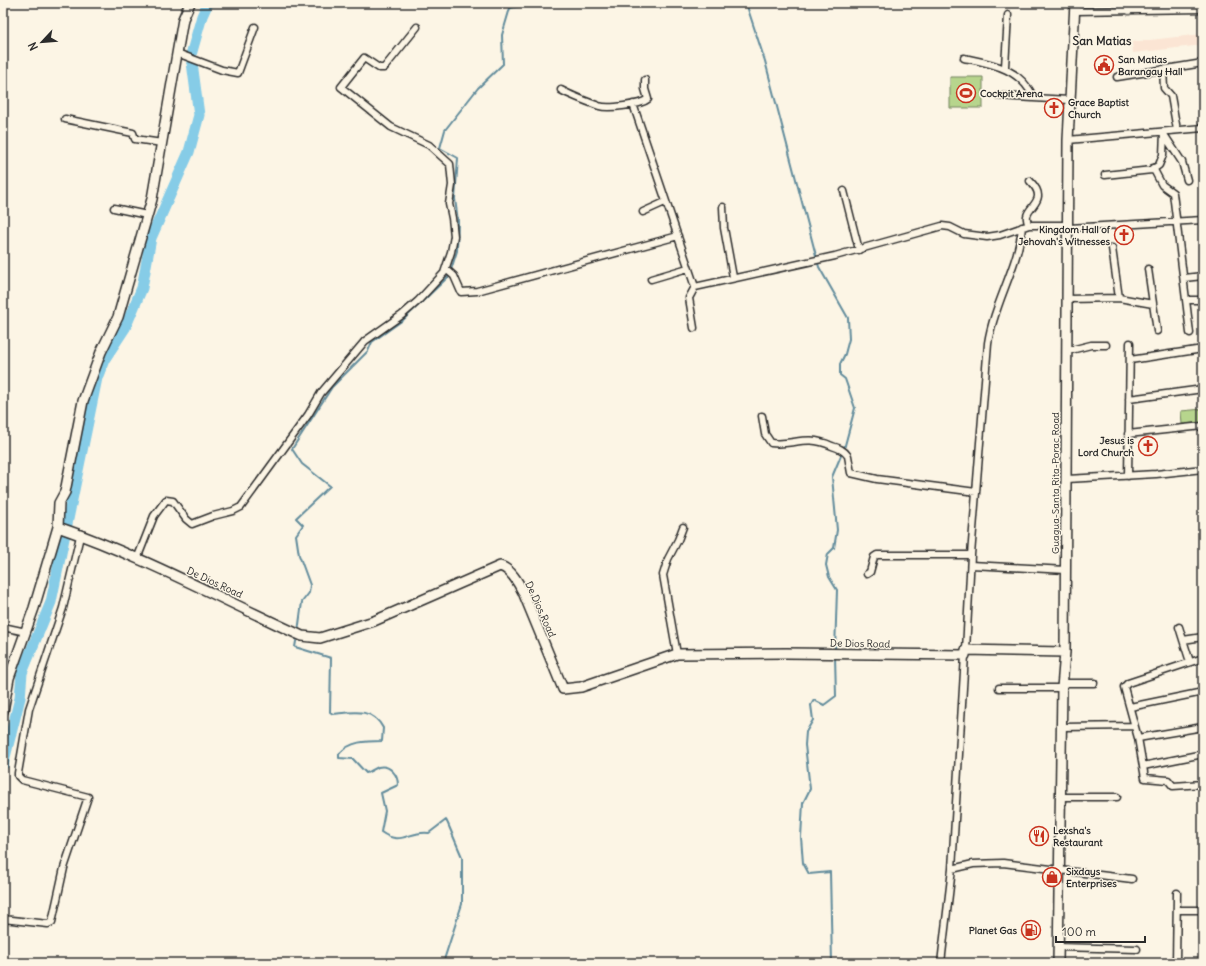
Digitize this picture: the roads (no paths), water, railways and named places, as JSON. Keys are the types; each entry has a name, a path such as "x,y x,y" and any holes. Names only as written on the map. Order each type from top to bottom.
{"street":[{"path":"3,711 6,682 26,632 60,528 59,503 65,492 83,401 102,352 118,317 155,185 180,53 183,18 190,3"},
{"path":"1129,3 1129,11"},
{"path":"1075,7 1129,11 1193,6 1203,9"},
{"name":"Guagua-Santa Rita-Porac Road","path":"1058,963 1066,570 1068,140 1075,7"},
{"path":"1005,67 1008,16"},
{"path":"180,53 222,70 238,72 254,27"},
{"path":"137,559 154,516 166,500 173,501 186,519 192,524 241,507 308,415 321,393 365,341 402,315 418,301 447,270 454,236 449,204 452,185 450,164 430,145 391,126 341,86 364,58 379,68 384,68 417,27"},
{"path":"964,58 1005,67 1030,90 1034,98"},
{"path":"1117,77 1163,68 1203,63"},
{"path":"1163,68 1164,88 1171,96 1177,130"},
{"path":"561,90 572,96 580,97 599,106 643,103 648,99 645,89 645,80"},
{"path":"999,96 1069,100"},
{"path":"633,104 695,287 689,298 694,328"},
{"path":"65,119 133,133 135,139 162,144"},
{"path":"1068,140 1165,134 1177,130 1203,128"},
{"path":"1105,175 1148,170 1159,165 1162,160 1165,134"},
{"path":"1165,134 1182,162 1187,180"},
{"path":"1153,168 1162,185 1173,193 1190,333"},
{"path":"941,963 952,869 971,555 990,327 1026,226 1028,212 1037,204 1039,197 1038,191 1030,180"},
{"path":"844,191 859,250"},
{"path":"643,212 665,202"},
{"path":"723,207 724,228 732,277"},
{"path":"114,208 147,215"},
{"path":"695,287 732,277 859,250 942,226 950,227 964,234 987,236 1000,235 1026,226 1068,227 1177,223 1203,220"},
{"path":"447,270 454,276 461,292 477,291 678,236"},
{"path":"1112,248 1119,298"},
{"path":"651,279 688,268"},
{"path":"1148,269 1157,331"},
{"path":"1184,278 1203,276"},
{"path":"1068,299 1119,298 1153,304"},
{"path":"1186,300 1203,300"},
{"path":"1128,476 1130,343"},
{"path":"1067,351 1091,345 1106,345"},
{"path":"1130,360 1203,349"},
{"path":"1129,399 1203,389"},
{"path":"762,416 765,434 771,443 807,439 823,442 843,450 848,456 851,473 976,492"},
{"path":"1128,434 1203,426"},
{"path":"1067,479 1128,476 1203,469"},
{"path":"677,654 663,575 668,559 683,526"},
{"name":"De Dios Road","path":"60,528 137,559 225,598 302,636 320,638 374,621 500,566 504,567 511,573 523,592 563,689 581,687 677,654 744,652 835,654 1065,652"},
{"path":"3,919 48,924 52,922 64,868 88,797 22,780 18,776 29,709 63,608 77,534"},
{"path":"867,574 870,572 874,557 877,555 971,555"},
{"path":"971,565 1066,570"},
{"path":"3,627 26,632"},
{"path":"1179,627 1190,662"},
{"path":"1183,640 1203,636"},
{"path":"1203,658 1128,683 1124,687 1138,738 1144,775 1148,779 1168,780 1173,786 1203,784"},
{"path":"999,688 1063,686 1094,683"},
{"path":"1130,707 1203,692"},
{"path":"1062,727 1134,726"},
{"path":"1138,738 1203,727"},
{"path":"1143,766 1203,754"},
{"path":"1061,797 1117,797"},
{"path":"952,869 984,863 1132,879"},
{"path":"1176,963 1177,893"},
{"path":"1177,910 1203,910"},
{"path":"1058,947 1137,949"}],"waterway":[{"path":"3,765 20,698 22,673 51,602 97,378 104,360 125,328 142,288 151,238 189,152 199,115 191,55 202,16 208,3"},
{"path":"298,632 302,602 309,593 310,585 299,555 296,535 303,525 296,518 330,486 302,464 292,449 332,387 368,351 372,342 403,320 449,276 457,251 458,221 455,199 458,158 440,148 445,130 478,88 503,64 502,35 510,8 534,3"},
{"path":"746,3 765,61 819,267 848,318 849,339 845,354 840,364 840,375 845,379 855,408 844,449"},
{"path":"835,651 837,590 829,577 826,565 828,554 834,548 837,530 832,477 842,453"},
{"path":"297,636 295,647 331,658 330,712 333,714 355,712 368,714 379,721 383,728 382,741 353,744 348,746 339,754 339,758 353,759 366,773 378,767 386,767 395,774 398,785 381,793 385,811 381,832 388,836 400,838 416,834 429,833 446,820 448,824 462,857 462,904 443,963"},
{"path":"832,963 830,872 809,874 803,863 801,837 803,803 810,789 805,745 806,732 813,720 811,705 814,700 824,705 836,696 835,656"}],"place":[{"name":"San Matias Barangay Hall","path":"1104,65"},
{"name":"Cockpit Arena","path":"966,93"},
{"name":"Grace Baptist Church","path":"1054,108"},
{"name":"Kingdom Hall of Jehovah's Witnesses","path":"1124,235"},
{"name":"Jesus is Lord Church","path":"1148,446"},
{"name":"Lexsha's Restaurant","path":"1039,836"},
{"name":"Sixdays Enterprises","path":"1052,877"},
{"name":"Planet Gas","path":"1031,930"}],"district":[{"name":"San Matias","path":"1102,41"}]}
